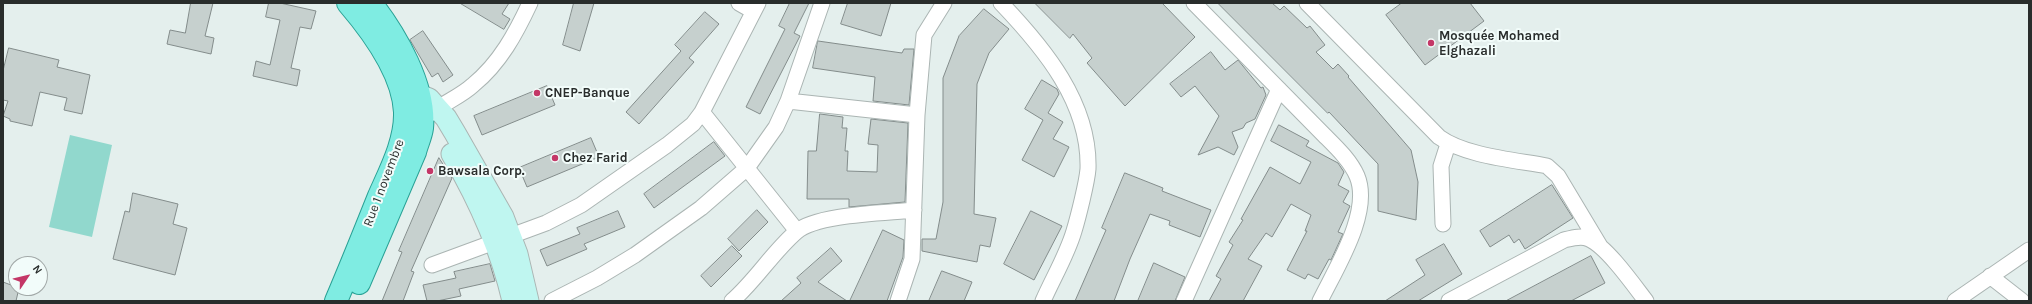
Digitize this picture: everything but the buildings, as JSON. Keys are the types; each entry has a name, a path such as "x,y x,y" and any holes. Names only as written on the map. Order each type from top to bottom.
{"main road":[{"name":"Rue 1 novembre","path":"352,301 415,152 422,129 419,106 407,61 383,18 362,6"},
{"name":"Rue 1 novembre","path":"336,301 397,154 404,126 419,106"},
{"path":"419,106 446,118 503,217 502,238 506,269 513,301"},
{"path":"502,238 517,254 528,301"}],"street":[{"path":"419,106 468,89 492,67 513,38 530,3"},
{"path":"432,265 546,222 581,205 667,145 693,124 712,96 755,7 739,3"},
{"path":"552,301 597,278 635,255 701,208 747,168 776,127 788,101 822,3"},
{"path":"898,301 912,259 917,115 924,34 944,3"},
{"path":"1001,3 1038,44 1066,85 1084,128 1088,169 1074,232 1043,301"},
{"path":"1194,3 1345,158 1357,175 1361,200 1356,224 1320,301"},
{"path":"1307,3 1439,137 1448,144 1468,150 1547,166 1558,176 1600,246 1646,301"},
{"path":"1184,301 1279,89"},
{"path":"788,101 917,115"},
{"path":"702,112 797,231"},
{"path":"1443,224 1441,166 1448,144"},
{"path":"732,301 747,288 797,231 813,223 837,218 914,210"},
{"path":"1449,301 1564,240 1577,237 1588,238 1600,246"},
{"path":"1955,301 2029,250"},
{"path":"1990,276 2022,301"}],"green space":[{"path":"70,135 112,145 92,237 49,227"}],"place":[{"name":"Mosquée Mohamed Elghazali","path":"1431,43"},
{"name":"CNEP-Banque","path":"537,93"},
{"name":"Chez Farid","path":"555,158"},
{"name":"Bawsala Corp.","path":"430,171"}]}
